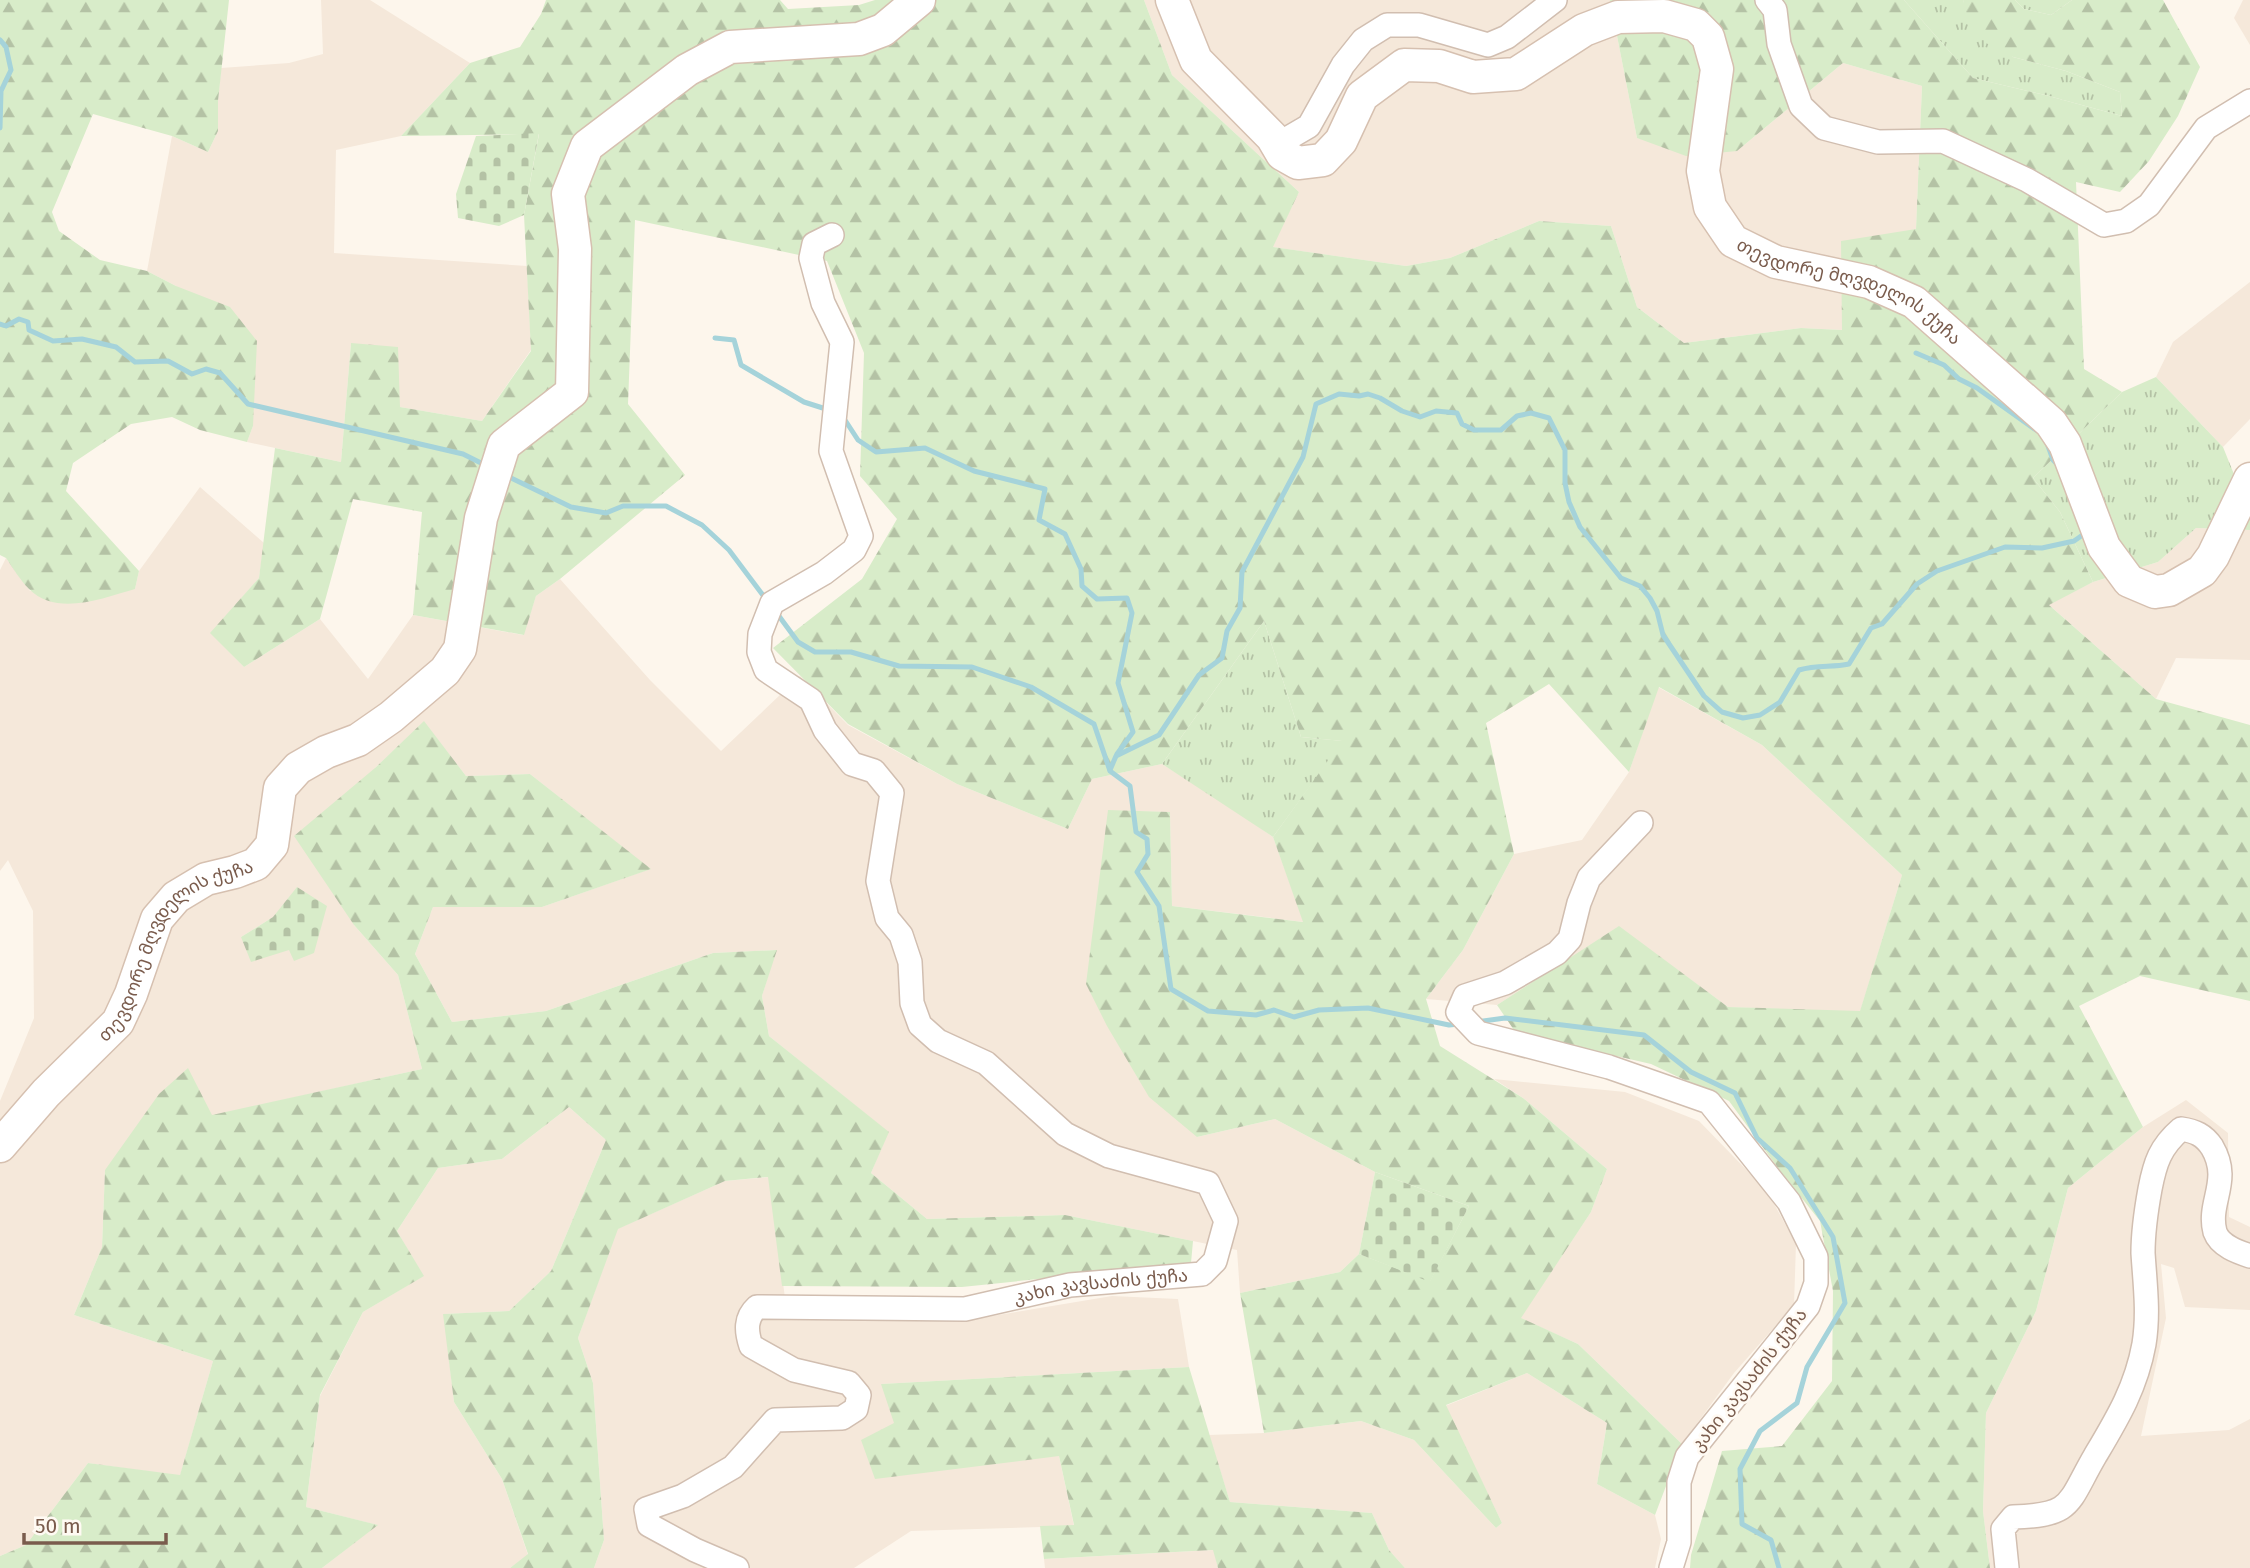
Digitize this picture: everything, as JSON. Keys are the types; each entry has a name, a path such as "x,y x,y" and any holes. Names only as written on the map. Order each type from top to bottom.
{"street":[{"name":"თევდორე მღვდელის ქუჩა","path":"0,1146 46,1094 118,1022 131,994 157,919 176,897 206,879 256,864 272,845 280,788 298,768 326,752 358,740 391,717 445,671 460,649 481,518 504,445 572,392 575,249 568,194 587,146 687,70 730,47 859,39 883,30 919,0"},
{"name":"თევდორე მღვდელის ქუჩა","path":"1172,0 1196,60 1272,137 1282,154 1298,163 1323,160 1341,141 1362,96 1404,65 1439,66 1474,77 1516,74 1584,30 1618,18 1664,16 1696,25 1708,37 1717,69 1703,171 1710,207 1733,241 1776,262 1869,282 1914,302 2051,423 2066,443 2104,547 2129,581 2155,592 2169,590 2202,571 2213,556 2250,479"},
{"path":"1272,137 1284,140 1309,126 1343,65 1363,40 1387,25 1419,25 1488,45 1507,37 1555,0"},
{"path":"1767,0 1775,10 1779,44 1801,106 1824,128 1878,142 1943,141 2027,180 2104,225 2126,221 2149,205 2206,128 2250,101"},
{"name":"კახი კავსაძის ქუჩა","path":"737,1568 695,1550 649,1525 646,1509 683,1496 733,1467 775,1420 842,1418 856,1409 859,1395 849,1383 794,1370 751,1346 746,1331 751,1313 757,1307 965,1309 1070,1285 1202,1274 1214,1261 1226,1221 1208,1183 1109,1156 1065,1134 986,1063 938,1041 920,1026 912,1003 910,962 901,935 887,918 878,881 892,793 874,771 852,764 825,730 811,700 766,670 759,652 760,634 772,603 824,573 854,550 861,536 831,451 842,342 823,303 811,258 814,244 832,235"},
{"name":"კახი კავსაძის ქუჩა","path":"1641,823 1589,878 1579,903 1570,939 1557,953 1505,983 1465,996 1458,1012 1478,1033 1609,1067 1709,1102 1789,1202 1816,1257 1816,1283 1808,1306 1687,1457 1679,1482 1679,1542 1671,1568"},
{"path":"2007,1568 2003,1529 2013,1517 2048,1515 2063,1509 2074,1495 2126,1403 2144,1346 2147,1318 2143,1232 2154,1169 2168,1140 2181,1129 2194,1131 2206,1138 2219,1162 2221,1174 2214,1218 2216,1234 2223,1244 2250,1256"}],"shaded area":[{"path":"321,0 370,0 470,63 401,136 336,150 334,253 527,266 531,350 482,421 400,407 351,343 341,462 247,442 253,426 176,286 147,271 172,136 208,152 218,131 221,68 289,63 323,54"},
{"path":"1144,0 1610,0 1637,138 1737,151 1843,63 1922,86 1916,230 1843,330 1801,328 1684,343 1637,307 1611,226 1539,221 1450,258 1406,266 1272,247 1299,192 1172,75"},
{"path":"2243,0 2250,0 2250,45 2234,18"},
{"path":"2250,282 2250,419 2223,447 2156,377 2173,342"},
{"path":"200,487 264,543 259,578 211,633 244,667 320,619 368,679 413,615 523,635 536,596 560,579 650,680 721,751 800,676 848,725 957,784 1068,829 1092,779 1162,764 1273,837 1304,922 1172,906 1170,812 1108,811 1197,1137 1275,1119 1375,1172 1359,1254 1340,1272 1240,1293 1237,1250 1065,1215 927,1219 871,1173 888,1132 769,1036 762,996 776,950 713,953 546,1011 452,1022 415,954 433,907 542,907 650,869 530,774 466,776 424,722 375,768 354,925 398,975 422,1069 211,1116 105,1170 102,1247 74,1315 213,1361 180,1476 88,1463 26,1545 0,1556 0,1101 34,1018 33,911 8,860 0,871 0,570 6,558 30,591 135,589 139,571","holes":["273,917 314,953 290,950 241,937"]},
{"path":"2196,528 2250,530 2250,660 2176,658 2156,699 2048,604 2093,582 2158,562"},
{"path":"1658,687 1762,745 1902,875 1860,1012 1728,1007 1619,927 1497,1005 1426,999 1463,950 1514,854 1582,840 1629,772"},
{"path":"1494,1079 1625,1092 1699,1121 1767,1191 1796,1244 1794,1305 1734,1373 1682,1444 1578,1344 1520,1318 1591,1212 1607,1169 1523,1098"},
{"path":"2186,1100 2228,1133 2229,1217 2250,1227 2250,1310 2185,1307 2174,1268 2161,1264 2166,1318 2141,1436 2229,1430 2250,1419 2250,1568 1990,1568 1983,1511 1986,1413 2036,1311 2068,1188 2143,1127"},
{"path":"569,1107 606,1140 551,1271 509,1311 444,1314 454,1402 502,1479 528,1555 510,1568 322,1568 377,1525 306,1507 320,1396 363,1312 423,1276 397,1231 438,1168 502,1159"},
{"path":"769,1177 787,1313 861,1308 962,1321 1112,1296 1178,1299 1189,1367 881,1384 1059,1456 1074,1526 911,1531 854,1568 594,1568 604,1540 593,1383 578,1338 617,1229 725,1181"},
{"path":"1527,1373 1607,1423 1597,1484 1655,1515 1661,1539 1655,1568 1405,1568 1389,1550 1372,1513 1230,1502 1209,1435 1264,1433 1361,1421 1414,1440 1496,1528 1502,1523 1445,1406"},
{"path":"1214,1550 1218,1568 1045,1568 1044,1559"}],"green space":[{"path":"0,0 229,0 218,101 218,131 208,152 172,136 93,114 52,212 59,231 100,260 147,271 176,286 230,307 257,341 253,426 247,442 200,430 172,417 131,424 73,463 66,491 139,571 135,589 80,603 66,604 40,597 29,589 6,558 0,555"},
{"path":"546,0 780,0 788,9 859,5 875,0 1144,0 1172,75 1299,192 1273,247 1406,266 1450,258 1539,221 1611,226 1637,307 1684,343 1801,328 1842,330 1841,241 1916,229 1922,86 1843,63 1737,151 1686,156 1637,138 1610,0 1904,0 1973,78 2122,116 2120,92 2066,71 2013,57 1986,43 1962,6 1964,0 2015,0 2024,9 2051,15 2072,0 2163,0 2200,67 2178,116 2149,161 2120,192 2076,182 2084,369 2122,392 2033,478 2060,512 2093,582 2049,605 2156,699 2250,725 2250,1001 2140,976 2079,1006 2143,1127 2068,1188 2036,1311 1986,1413 1983,1511 1990,1568 1690,1568 1691,1555 1722,1451 1782,1446 1832,1381 1833,1291 1820,1221 1729,1101 1651,1064 1516,1033 1497,1005 1619,926 1728,1007 1860,1011 1902,875 1762,745 1659,687 1629,772 1549,684 1486,723 1514,854 1463,950 1426,999 1440,1046 1523,1098 1607,1169 1591,1212 1521,1318 1578,1344 1682,1444 1655,1515 1597,1484 1607,1423 1527,1373 1446,1405 1502,1523 1496,1528 1414,1440 1361,1421 1264,1433 1240,1293 1340,1272 1359,1254 1430,1281 1469,1206 1375,1172 1275,1119 1197,1137 1149,1097 1107,1026 1086,984 1108,810 1170,812 1172,906 1303,922 1273,837 1342,741 1301,737 1264,621 1162,764 1092,779 1068,829 957,784 848,724 773,648 862,579 897,519 860,476 864,353 827,261 635,220 628,404 685,475 536,596 524,635 413,615 422,512 353,499 320,619 244,667 210,633 259,578 275,448 341,462 351,343 398,347 400,407 482,421 531,351 524,215 539,134 401,136 470,63 520,47 541,14"},
{"path":"1904,0 1964,0 1963,6 2013,57 2066,71 2120,92 2122,116 1973,78"},
{"path":"2015,0 2072,0 2051,15 2024,9"},
{"path":"539,133 524,215 499,226 458,218 456,194 476,136"},
{"path":"2156,377 2223,447 2250,514 2250,530 2196,528 2158,562 2093,582 2060,512 2033,478 2122,392"},
{"path":"1264,621 1301,737 1343,741 1273,837 1162,764"},
{"path":"424,721 466,776 530,774 651,869 542,907 433,907 415,954 452,1022 546,1011 713,953 777,950 762,996 769,1036 889,1132 871,1173 927,1219 1065,1215 1193,1241 1191,1263 962,1287 782,1286 768,1177 725,1181 618,1229 578,1338 593,1383 604,1540 594,1568 510,1568 528,1554 502,1479 454,1402 443,1314 509,1311 551,1271 606,1140 569,1107 502,1159 438,1168 397,1231 424,1276 363,1312 320,1395 306,1507 378,1525 322,1568 0,1568 0,1556 26,1545 88,1463 180,1475 213,1361 74,1315 102,1247 105,1170 159,1094 188,1068 212,1115 422,1069 398,975 354,925 294,836 375,768"},
{"path":"297,887 327,906 314,953 294,961 289,950 251,962 241,937 273,917"},
{"path":"1375,1172 1469,1206 1430,1282 1359,1254"},
{"path":"1189,1367 1230,1502 1372,1513 1389,1550 1405,1568 1218,1568 1213,1550 1044,1559 1040,1526 1074,1525 1059,1456 875,1479 861,1440 894,1423 881,1384"}],"waterway":[{"path":"0,40 6,47 11,70 1,91 0,128"},
{"path":"0,324 6,326 19,319 28,322 29,330 53,341 82,339 116,347 135,362 168,361 192,374 206,369 220,373 248,404 463,454 487,466"},
{"path":"715,338 734,340 741,365 804,402 829,410"},
{"path":"1916,353 1944,365 1959,379 1977,388 2036,430"},
{"path":"1110,770 1116,756 1159,735 1199,675 1222,658 1227,631 1240,608 1242,572 1303,457 1316,404 1339,394 1368,394 1420,417 1436,411 1457,413 1462,424 1474,430 1501,430 1517,416 1531,413 1549,418 1565,450 1565,483 1569,502 1580,527 1621,578 1640,586 1650,598 1657,611 1663,635 1704,696 1722,712 1743,718 1760,715 1780,702 1799,670 1849,664 1871,628 1882,624 1917,584 1937,571 2005,547 2042,548 2074,541 2084,534 2084,529"},
{"path":"843,417 858,440 876,452 925,448 974,471 1045,489 1039,520 1065,534 1081,569 1082,586 1097,599 1127,598 1132,613 1118,683 1133,732 1117,754"},
{"path":"2048,446 2053,460 2060,467"},
{"path":"505,475 571,507 606,513 623,506 666,506 702,525 729,550 768,602"},
{"path":"776,612 798,642 815,652 851,652 899,666 972,667 1031,687 1094,724 1110,771 1130,786 1136,832 1147,839 1148,854 1137,872 1159,906 1171,989 1208,1011 1256,1015 1274,1010 1294,1017 1319,1010 1368,1008 1449,1025 1459,1024"},
{"path":"1476,1022 1505,1018 1644,1035 1691,1072 1735,1093 1757,1138 1790,1168 1833,1237 1845,1303 1807,1367 1797,1403 1760,1431 1740,1469 1742,1524 1771,1540 1779,1568"}]}
